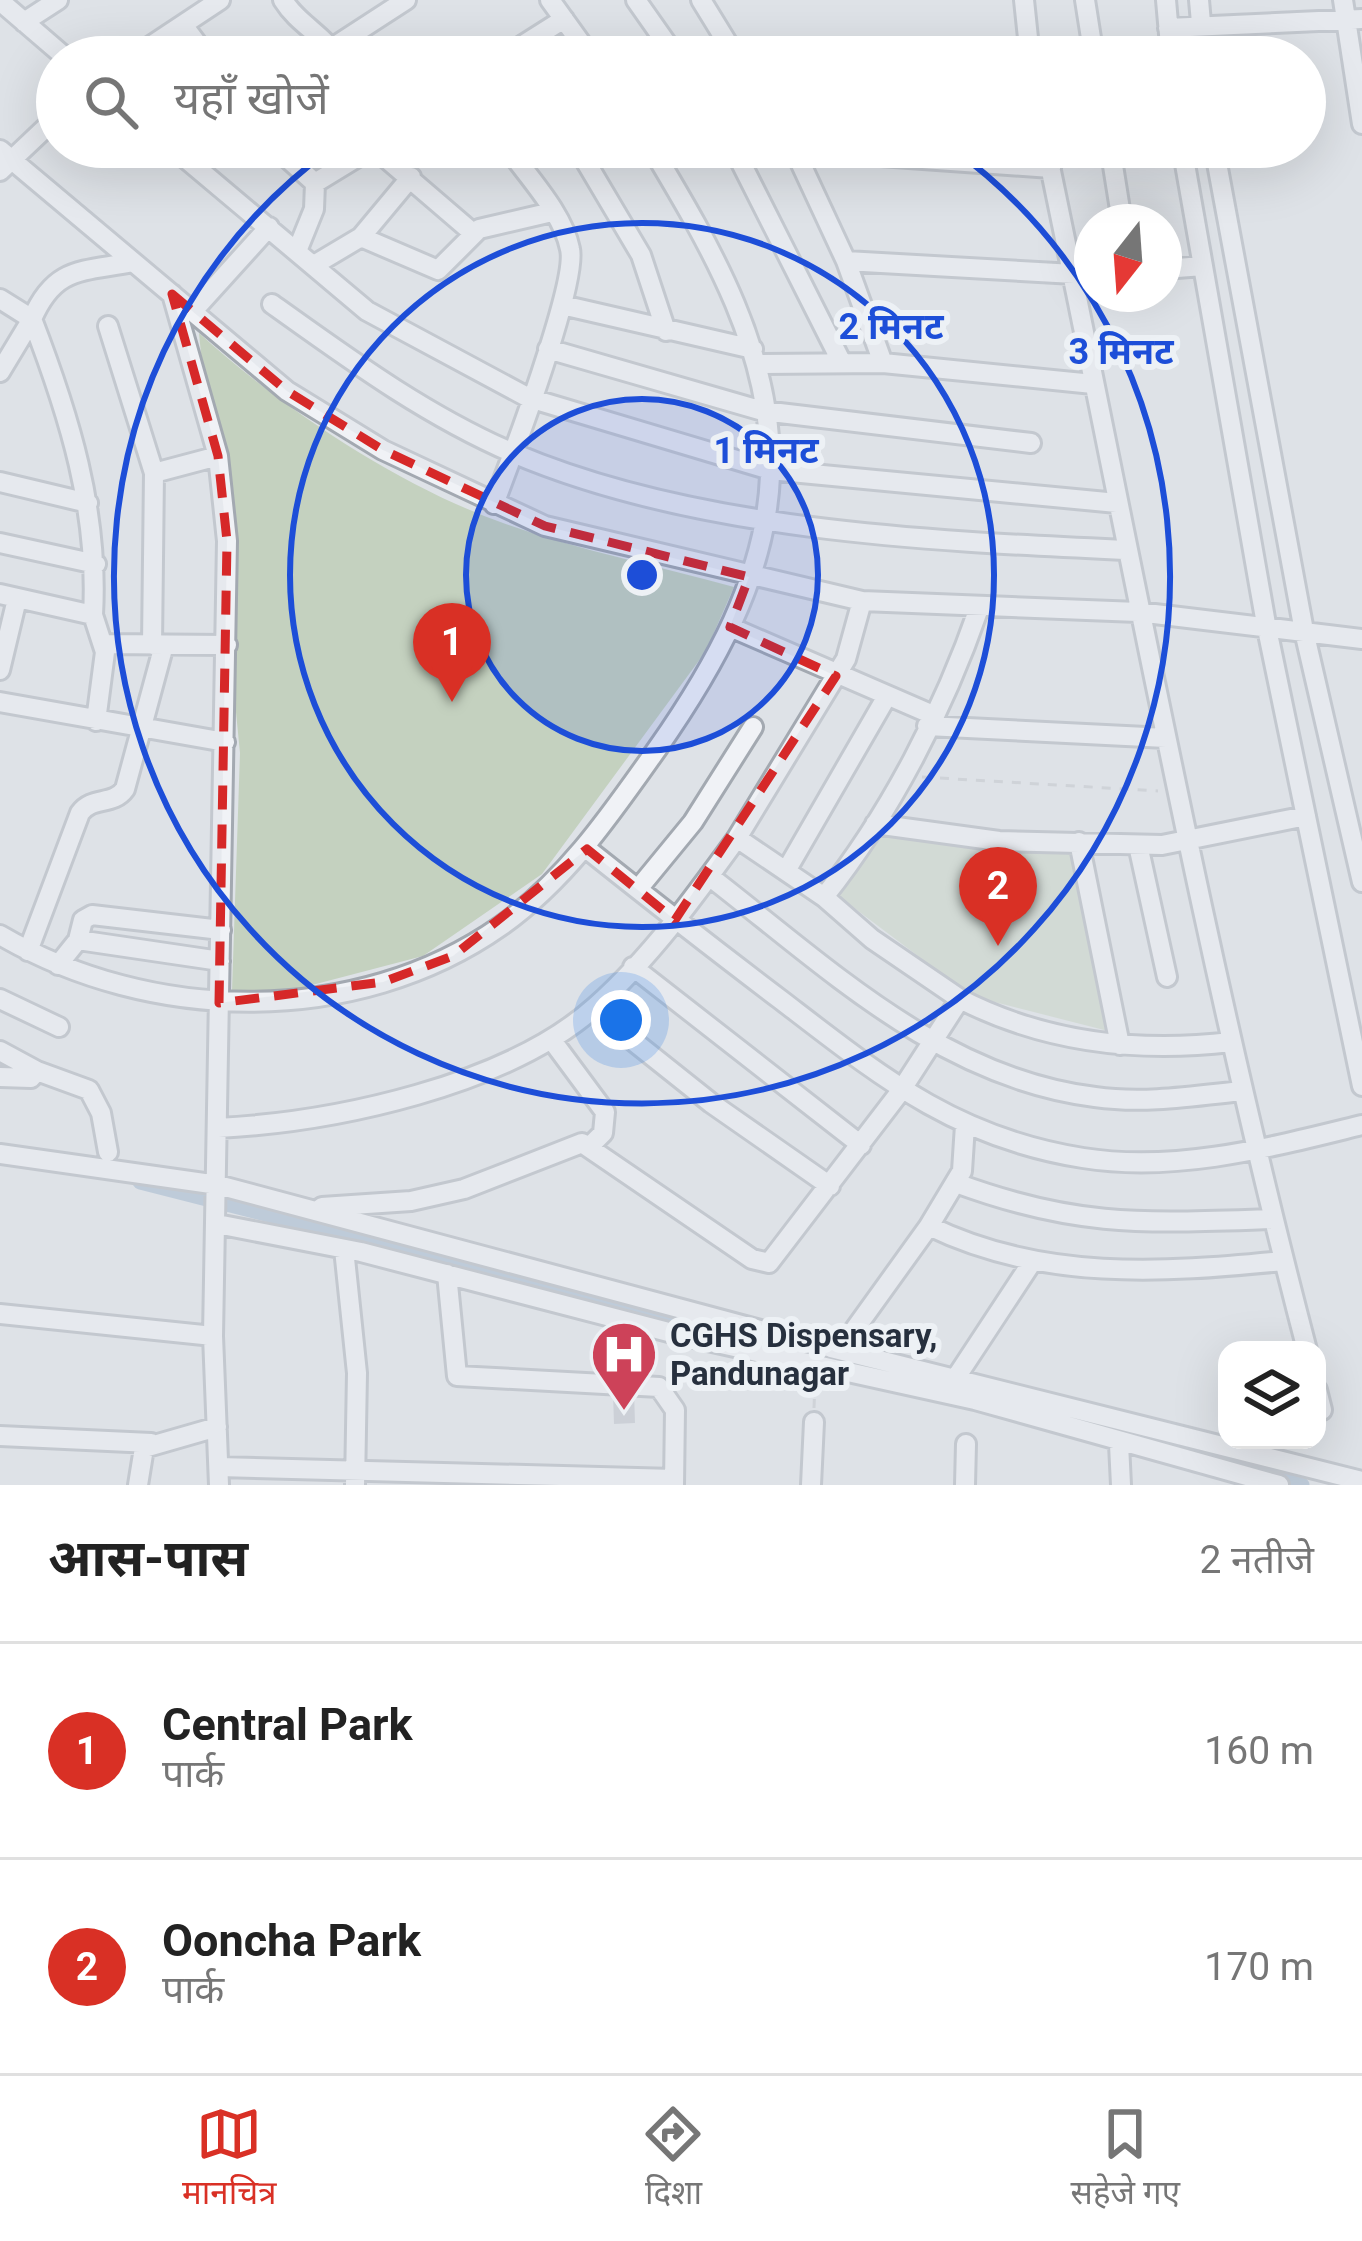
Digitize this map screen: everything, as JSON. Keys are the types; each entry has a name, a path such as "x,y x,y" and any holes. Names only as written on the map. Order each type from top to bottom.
{"street":[{"path":"24,22 58,0"},
{"path":"166,36 220,0"},
{"path":"284,0 294,18 321,36"},
{"path":"357,36 406,0"},
{"path":"550,0 577,36"},
{"path":"636,0 661,36"},
{"path":"1024,0 1028,36"},
{"path":"1085,0 1091,36"},
{"path":"1166,0 1169,36"},
{"path":"1199,0 1203,36"},
{"path":"1,1 40,36"},
{"path":"708,1 726,36"},
{"path":"1168,28 1350,11 1362,124"},
{"path":"539,36 565,19"},
{"path":"183,25 191,36"},
{"path":"36,134 3,160 287,391 383,450 494,504 602,542 862,601 1138,612 1362,639"},
{"path":"197,168 367,311 529,398 770,470 1117,503"},
{"path":"298,168 315,183"},
{"path":"315,183 340,168"},
{"path":"400,168 473,232"},
{"path":"494,504 562,304 572,252 522,168"},
{"path":"589,168 641,255 666,331"},
{"path":"0,935 58,965 117,985 219,1003 281,1002 362,986 453,956 504,923 587,848 700,688 730,627 767,520 770,470 756,356 717,258 663,168"},
{"path":"744,168 842,364"},
{"path":"803,168 846,261 883,363"},
{"path":"1051,168 1074,248"},
{"path":"1113,168 1119,204"},
{"path":"1186,168 1266,624 1362,1086"},
{"path":"1218,168 1304,632 1362,882"},
{"path":"314,266 361,237 411,177"},
{"path":"297,251 314,209 315,183"},
{"path":"361,237 433,271 445,267 473,232 552,212"},
{"path":"193,311 268,227"},
{"path":"846,261 1074,275"},
{"path":"0,372 44,290 62,275 134,262"},
{"path":"1182,268 1203,266"},
{"path":"172,294 218,456 227,541 213,1336 219,1476 674,1482 675,1410 659,1387 457,1376 447,1274"},
{"path":"0,299 32,319 61,396 88,503 96,564 93,615 104,644 96,721"},
{"path":"272,304 381,382 513,453 627,489 767,520 952,542 1126,550"},
{"path":"562,304 756,356 1094,383"},
{"path":"1086,312 1094,383 1138,612 1255,1152 1304,1341"},
{"path":"28,951 80,813 122,794 144,732 158,645 154,472 108,326"},
{"path":"548,349 764,411 1030,443"},
{"path":"154,472 218,456"},
{"path":"0,482 88,503"},
{"path":"0,543 96,564"},
{"path":"0,670 8,597 93,615"},
{"path":"218,1128 328,1115 395,1100 551,1039 593,1009 675,920 737,838 836,676 862,601"},
{"path":"824,897 875,824 930,720 979,608"},
{"path":"730,627 887,696 930,720 1166,738"},
{"path":"104,644 227,645"},
{"path":"786,871 887,696"},
{"path":"0,702 144,732 225,742"},
{"path":"638,890 693,822 753,728"},
{"path":"875,824 976,839 1138,845 1189,842 1306,816"},
{"path":"737,838 961,999 1028,1028 1120,1045 1232,1042"},
{"path":"1079,842 1120,1045"},
{"path":"1138,845 1167,976"},
{"path":"587,848 900,1092 965,1125 1085,1159 1186,1160 1255,1152 1362,1125"},
{"path":"709,876 932,1044 1059,1090 1097,1098 1242,1091"},
{"path":"58,965 78,940 83,920 92,915 221,930"},
{"path":"78,940 220,961"},
{"path":"633,967 861,1144"},
{"path":"0,999 59,1027"},
{"path":"301,1207 411,1201 464,1189 575,1144 590,1147 760,1262 780,1256 900,1092 961,999"},
{"path":"593,1009 711,1102 830,1186"},
{"path":"551,1039 605,1112 603,1133 590,1147"},
{"path":"0,1051 89,1090 101,1113 108,1152"},
{"path":"0,1077 31,1078 37,1071"},
{"path":"819,1356 847,1340 929,1226 956,1183 965,1125"},
{"path":"0,1154 218,1188 301,1207 1119,1444 1279,1485"},
{"path":"956,1183 1048,1214 1119,1224 1272,1219"},
{"path":"217,1224 819,1356 956,1379 1362,1481"},
{"path":"929,1226 994,1254 1032,1262 1154,1272 1283,1261"},
{"path":"344,1249 357,1373 355,1477"},
{"path":"956,1379 1032,1262"},
{"path":"0,1314 213,1336"},
{"path":"811,1485 814,1422"},
{"path":"0,1436 152,1443 217,1427"},
{"path":"138,1485 140,1454 152,1443"},
{"path":"965,1485 966,1444"},
{"path":"1119,1444 1121,1485"}],"path":[{"path":"901,775 1009,786 1178,792"},
{"path":"814,1422 819,1356"}],"highlighted area":[{"path":"172,294 287,391 383,450 545,526 749,577 730,627 836,676 675,920 587,849 453,956 383,982 219,1003 227,541 218,456"}],"green space":[{"path":"199,333 266,389 342,442 463,507 531,533 734,587 706,651 542,874 423,956 293,990 232,991 240,753"},
{"path":"880,835 1073,851 1108,1031 971,996 837,895"}],"building":[{"path":"634,1392 635,1423 614,1424 613,1393"}],"waterway":[{"path":"140,1182 866,1367"},
{"path":"1272,1477 1302,1485"}],"place":[{"name":"Central Park","path":"452,702"},
{"name":"Ooncha Park","path":"998,946"},
{"name":"CGHS Dispensary, Pandunagar","path":"624,1413"}]}
